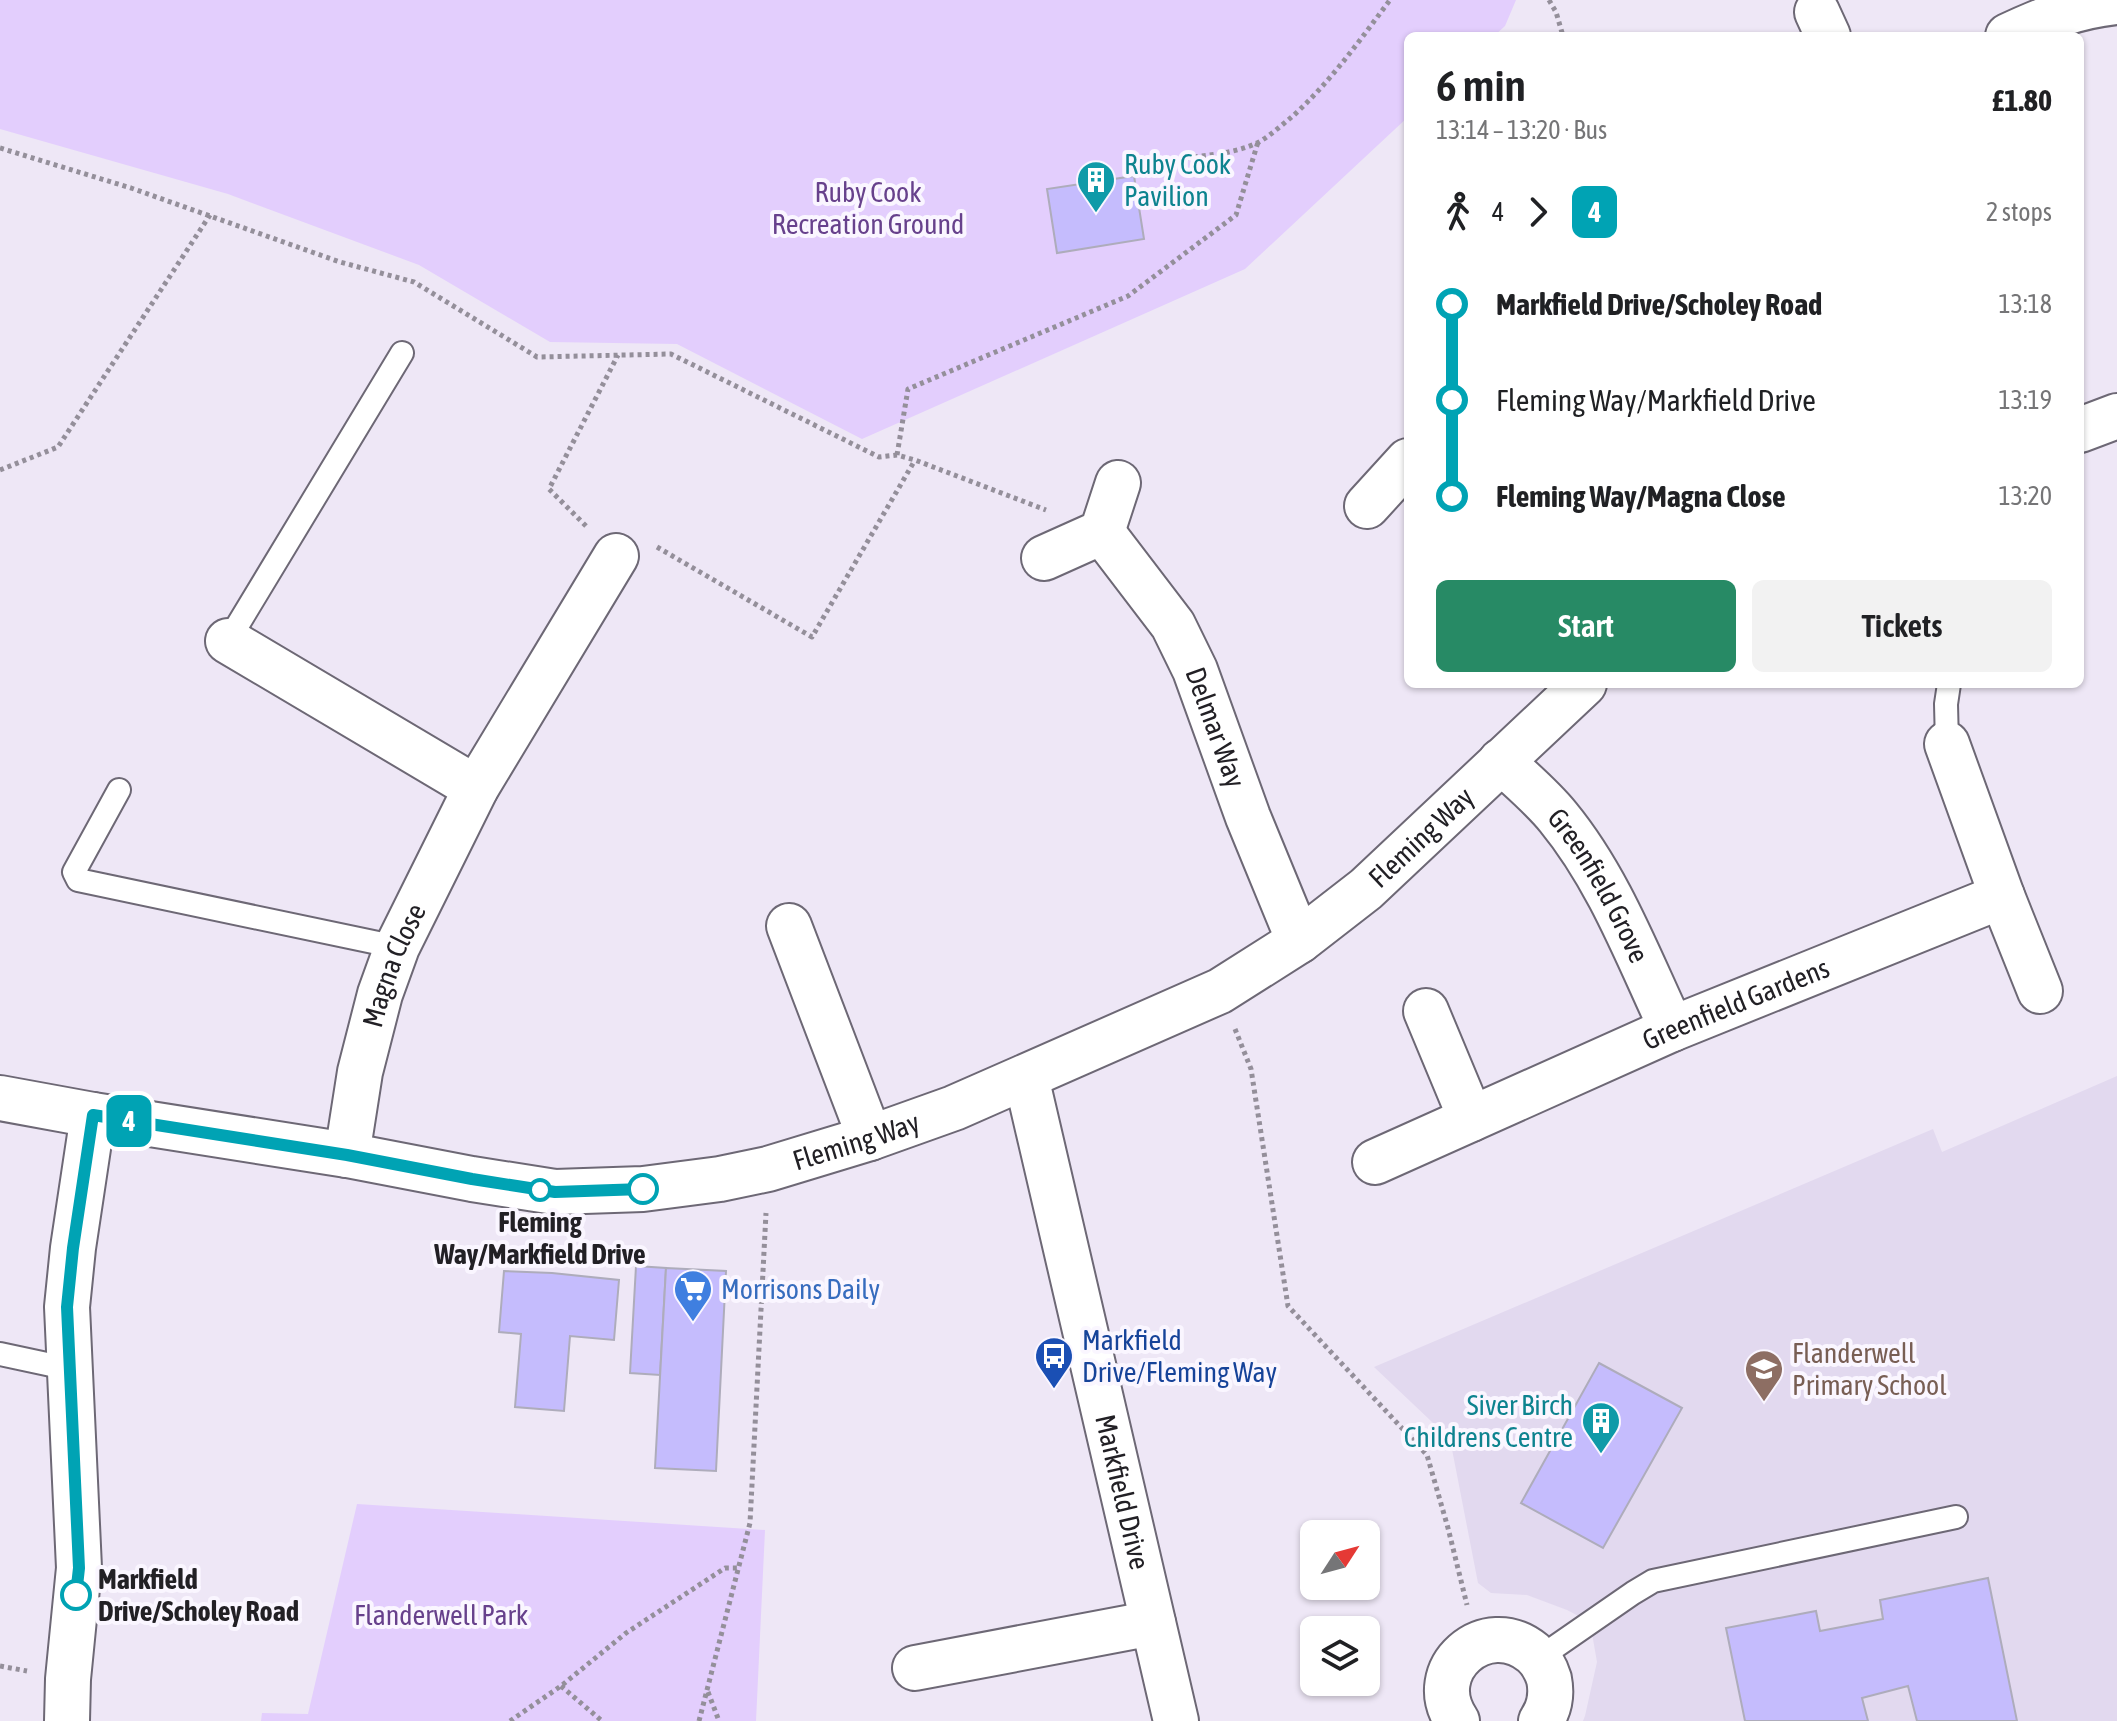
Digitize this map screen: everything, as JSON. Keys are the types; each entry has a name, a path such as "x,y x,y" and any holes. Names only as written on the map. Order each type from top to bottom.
{"street":[{"path":"2017,32 2057,14 2117,2"},
{"path":"2084,428 2117,416"},
{"path":"1367,506 1404,465"},
{"path":"1044,558 1102,532 1118,483"},
{"name":"Delmar Way","path":"1102,532 1173,625 1190,659 1248,817 1299,941"},
{"name":"Magna Close","path":"347,1155 360,1072 380,994 397,947 476,788 616,556"},
{"path":"228,641 476,788"},
{"name":"Fleming Way","path":"0,1098 555,1192 643,1189 768,1169 954,1108 1220,991 1299,941 1366,889 1580,688"},
{"path":"1947,744 2040,991"},
{"name":"Greenfield Grove","path":"1501,761 1557,815 1590,861 1672,1029"},
{"name":"Greenfield Gardens","path":"1375,1162 1672,1029 2002,896"},
{"path":"789,926 870,1138"},
{"path":"1426,1011 1471,1119"},
{"name":"Markfield Drive","path":"1026,1077 1176,1721"},
{"path":"67,1721 79,1568 67,1307 93,1115"},
{"path":"915,1668 1153,1623"},
{"path":"1457,1721 1450,1711 1446,1692 1450,1672 1460,1656 1476,1644 1493,1639 1510,1640 1526,1647 1539,1658 1547,1671 1550,1702 1541,1721"}],"lane":[{"path":"228,641 402,353"},
{"path":"1947,744 1948,688"},
{"path":"119,790 74,872 78,880 397,947"},
{"path":"0,1354 70,1369"},
{"path":"1539,1658 1653,1581 1956,1517"}],"path":[{"path":"1186,158 1229,152 1258,142 1282,125 1316,95 1390,0"},
{"path":"1549,0 1562,32"},
{"path":"897,455 908,389 1128,296 1236,215 1258,142"},
{"path":"0,148 131,188 340,262 414,282 537,357 671,354 879,457 897,455 915,460 1102,532"},
{"path":"0,470 58,447 210,215"},
{"path":"618,355 549,489 616,556 652,545 812,637 915,460"},
{"path":"1220,991 1251,1069 1288,1306 1427,1455 1476,1644"},
{"path":"699,1721 750,1523 768,1169"},
{"path":"510,1721 561,1686 626,1633 725,1568 739,1568"},
{"path":"561,1686 602,1721"},
{"path":"707,1690 719,1721"}],"shaded area":[{"name":"Flanderwell Primary School","path":"2117,1076 2117,1721 1583,1721 1597,1662 1590,1622 1527,1595 1491,1593 1478,1583 1450,1439 1374,1367 1933,1129 1942,1152"}],"green space":[{"name":"Ruby Cook Recreation Ground","path":"0,0 1516,0 1505,26 1498,32 1404,32 1404,121 1245,269 862,439 677,344 550,342 419,265 228,194 0,129"},
{"name":"Flanderwell Park","path":"357,1504 765,1530 756,1721 261,1721 262,1713 308,1714"}],"building":[{"name":"Ruby Cook Pavilion","path":"1134,176 1144,239 1057,253 1047,189"},
{"path":"636,1266 666,1268 660,1375 630,1373"},
{"name":"Morrisons Daily","path":"666,1268 726,1271 716,1471 655,1468"},
{"path":"504,1271 619,1280 614,1340 570,1336 564,1411 515,1407 521,1334 499,1332"},
{"name":"Siver Birch Childrens Centre","path":"1599,1363 1682,1408 1603,1548 1521,1503"},
{"path":"1988,1578 2017,1721 1917,1721 1908,1686 1862,1698 1868,1721 1745,1721 1726,1628 1816,1611 1820,1631 1883,1619 1880,1600"}],"bus line":[{"name":"4","path":"76,1595 79,1568 67,1307 93,1115 555,1192 643,1189"}],"place":[{"name":"Ruby Cook Pavilion","path":"1096,214"},
{"name":"Fleming Way/Markfield Drive","path":"540,1190"},
{"name":"Morrisons Daily","path":"693,1323"},
{"name":"Markfield Drive/Fleming Way","path":"1054,1390"},
{"name":"Flanderwell Primary School","path":"1764,1403"},
{"name":"Siver Birch Childrens Centre","path":"1601,1455"},
{"name":"Markfield Drive/Scholey Road","path":"76,1595"}]}
